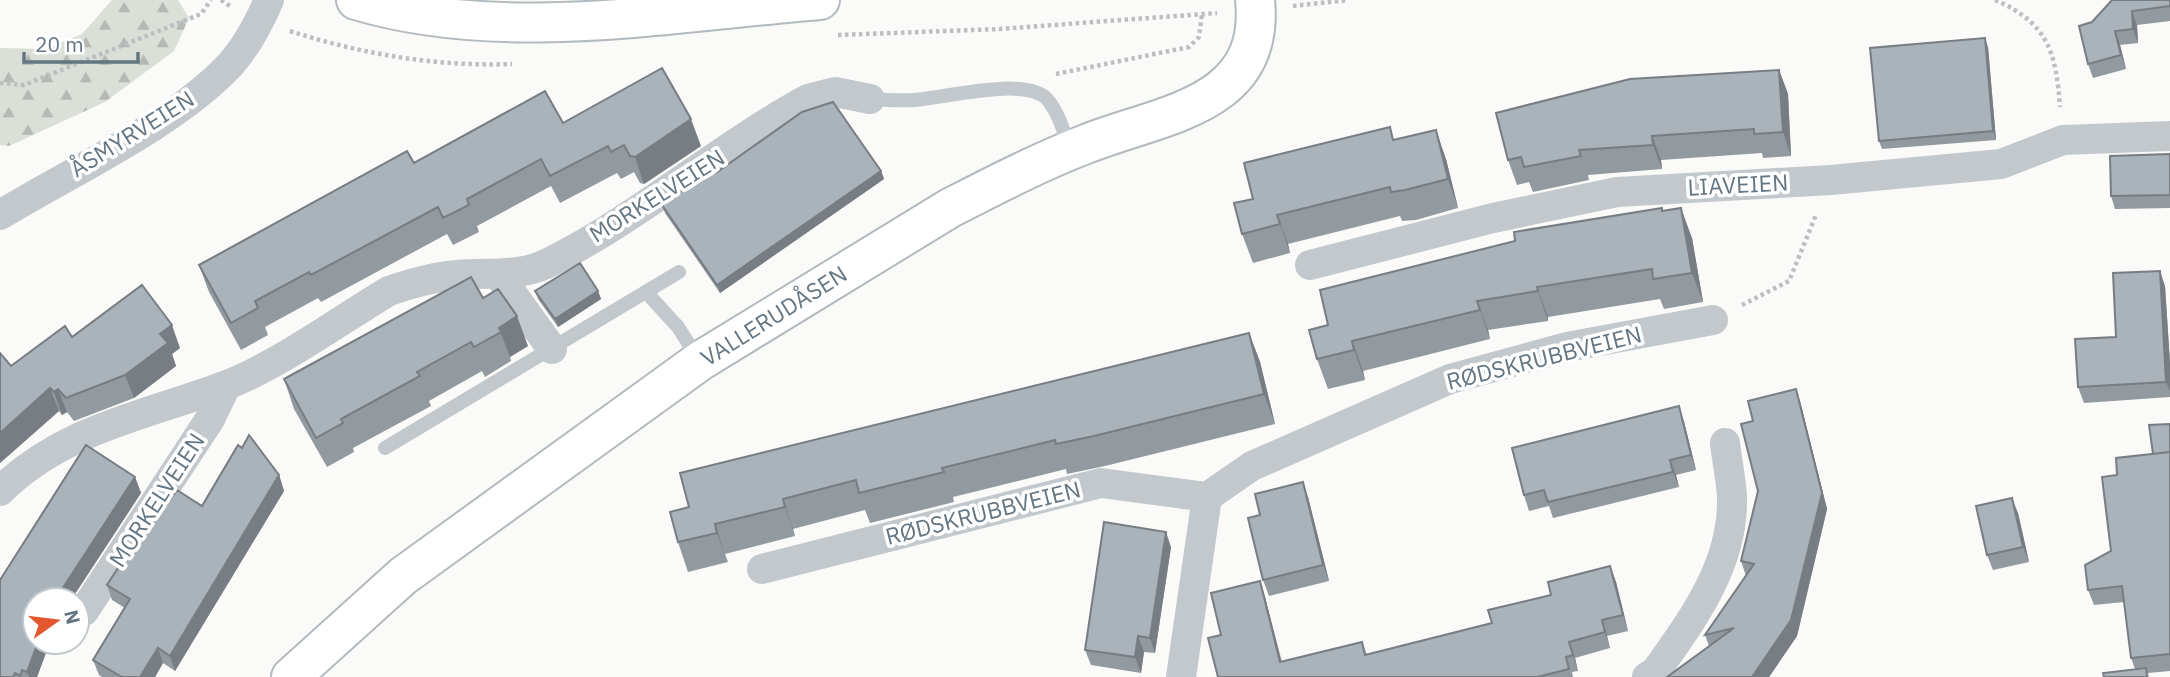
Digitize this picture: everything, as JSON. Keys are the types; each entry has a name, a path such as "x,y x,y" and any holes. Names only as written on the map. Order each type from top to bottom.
{"street":[{"name":"ÅSMYRVEIEN","path":"0,215 155,123 200,92 237,55 269,0"},
{"path":"356,0 449,19 526,21 592,19 820,0"},
{"name":"VALLERUDÅSEN","path":"291,677 403,576 700,361 950,208 1069,150 1179,112 1214,95 1238,72 1249,56 1255,36 1272,3"},
{"name":"MORKELVEIEN","path":"0,491 36,460 90,431 226,386 390,291 432,278 498,274 544,265 650,203 808,99 835,92 870,99"},
{"name":"LIAVEIEN","path":"1310,265 1493,218 1617,192 1830,180 2001,164 2063,140 2170,136"},
{"path":"498,274 552,349"},
{"name":"RØDSKRUBBVEIEN","path":"762,569 1101,483 1207,498 1252,466 1450,379 1567,347 1713,320"},
{"name":"MORKELVEIEN","path":"91,600 210,419 226,386"},
{"path":"1647,677 1656,671 1707,596 1725,553 1732,498 1725,443"},
{"path":"1181,677 1207,498"}],"lane":[{"name":"MORKELVEIEN","path":"870,99 914,100 1015,88 1034,91"},
{"path":"1034,91 1046,97 1054,109 1069,150"},
{"path":"385,448 679,272"},
{"path":"646,292 678,327 700,361"}],"path":[{"path":"0,83 24,85 201,14 211,0"},
{"path":"1272,3 1348,0"},
{"path":"1995,0 2034,21 2043,35 2054,63 2063,140"},
{"path":"1034,91 1048,77 1059,73 1189,47 1199,37 1202,14"},
{"path":"1713,320 1789,281 1830,180"}],"green space":[{"path":"112,0 178,0 189,18 174,51 105,102 9,146 0,145 0,48 46,49 82,34"}],"building":[{"path":"2112,0 2170,0 2170,6 2132,11 2133,29 2115,31 2121,55 2088,64 2079,26 2092,22"},
{"path":"1985,38 1993,131 1879,141 1870,48"},
{"path":"662,68 691,119 635,157 630,156 624,145 611,152 608,146 550,176 541,159 467,199 469,205 443,218 438,207 311,275 309,272 255,301 258,308 231,323 199,265 407,151 414,163 545,91 563,123"},
{"path":"1779,70 1783,132 1754,134 1754,129 1652,136 1653,145 1579,150 1581,156 1524,167 1521,157 1508,160 1496,113 1630,79"},
{"path":"833,102 881,171 717,285 662,205 715,168 717,172 802,112"},
{"path":"1390,127 1393,140 1436,130 1448,179 1391,192 1390,187 1277,215 1280,224 1242,234 1234,203 1253,199 1244,163"},
{"path":"2170,154 2170,195 2111,196 2110,156"},
{"path":"1662,208 1662,211 1681,208 1692,273 1653,279 1652,269 1537,287 1538,291 1477,301 1480,310 1352,341 1354,350 1317,359 1309,330 1328,325 1320,290 1515,241 1514,232"},
{"path":"580,263 598,291 555,319 535,291"},
{"path":"2160,271 2166,382 2078,387 2075,339 2116,337 2113,273"},
{"path":"471,277 483,298 498,289 517,316 499,328 501,332 474,347 471,342 417,372 420,376 341,419 343,423 316,438 284,379"},
{"path":"142,285 172,325 160,334 168,343 125,375 66,398 58,389 54,392 50,388 0,433 0,353 11,366 65,326 72,337"},
{"path":"1249,333 1264,394 1094,436 1056,444 1055,440 942,468 944,472 859,493 856,480 783,499 785,507 715,524 717,533 678,542 670,512 689,507 680,473"},
{"path":"1796,389 1822,493 1791,620 1752,677 1667,677 1734,628 1705,635 1754,564 1741,561 1758,491 1741,424 1753,421 1748,401"},
{"path":"1679,406 1691,455 1670,460 1673,472 1548,502 1544,490 1524,495 1512,448"},
{"path":"2170,424 2170,452 2153,454 2149,425"},
{"path":"249,435 279,475 170,656 158,648 140,677 122,677 93,660 130,599 107,585 164,497 170,500 177,490 202,506 238,445 242,448"},
{"path":"86,445 135,477 64,586 21,586 21,656 33,656 27,672 22,670 20,676 15,673 13,677 0,677 0,580"},
{"path":"2170,452 2170,654 2131,658 2122,586 2088,590 2085,565 2111,551 2102,477 2117,475 2116,458"},
{"path":"1303,482 1323,565 1263,580 1248,518 1260,515 1255,494"},
{"path":"2012,498 2023,547 1987,555 1976,506"},
{"path":"1104,522 1166,532 1150,638 1138,636 1135,657 1085,650"},
{"path":"1610,566 1623,615 1602,620 1605,632 1569,642 1573,655 1566,657 1569,669 1537,677 1218,677 1208,638 1221,635 1211,593 1260,581 1280,662 1362,642 1365,655 1492,623 1488,610 1551,595 1548,582"},
{"path":"2146,668 2147,677 2104,677 2103,673"}]}
